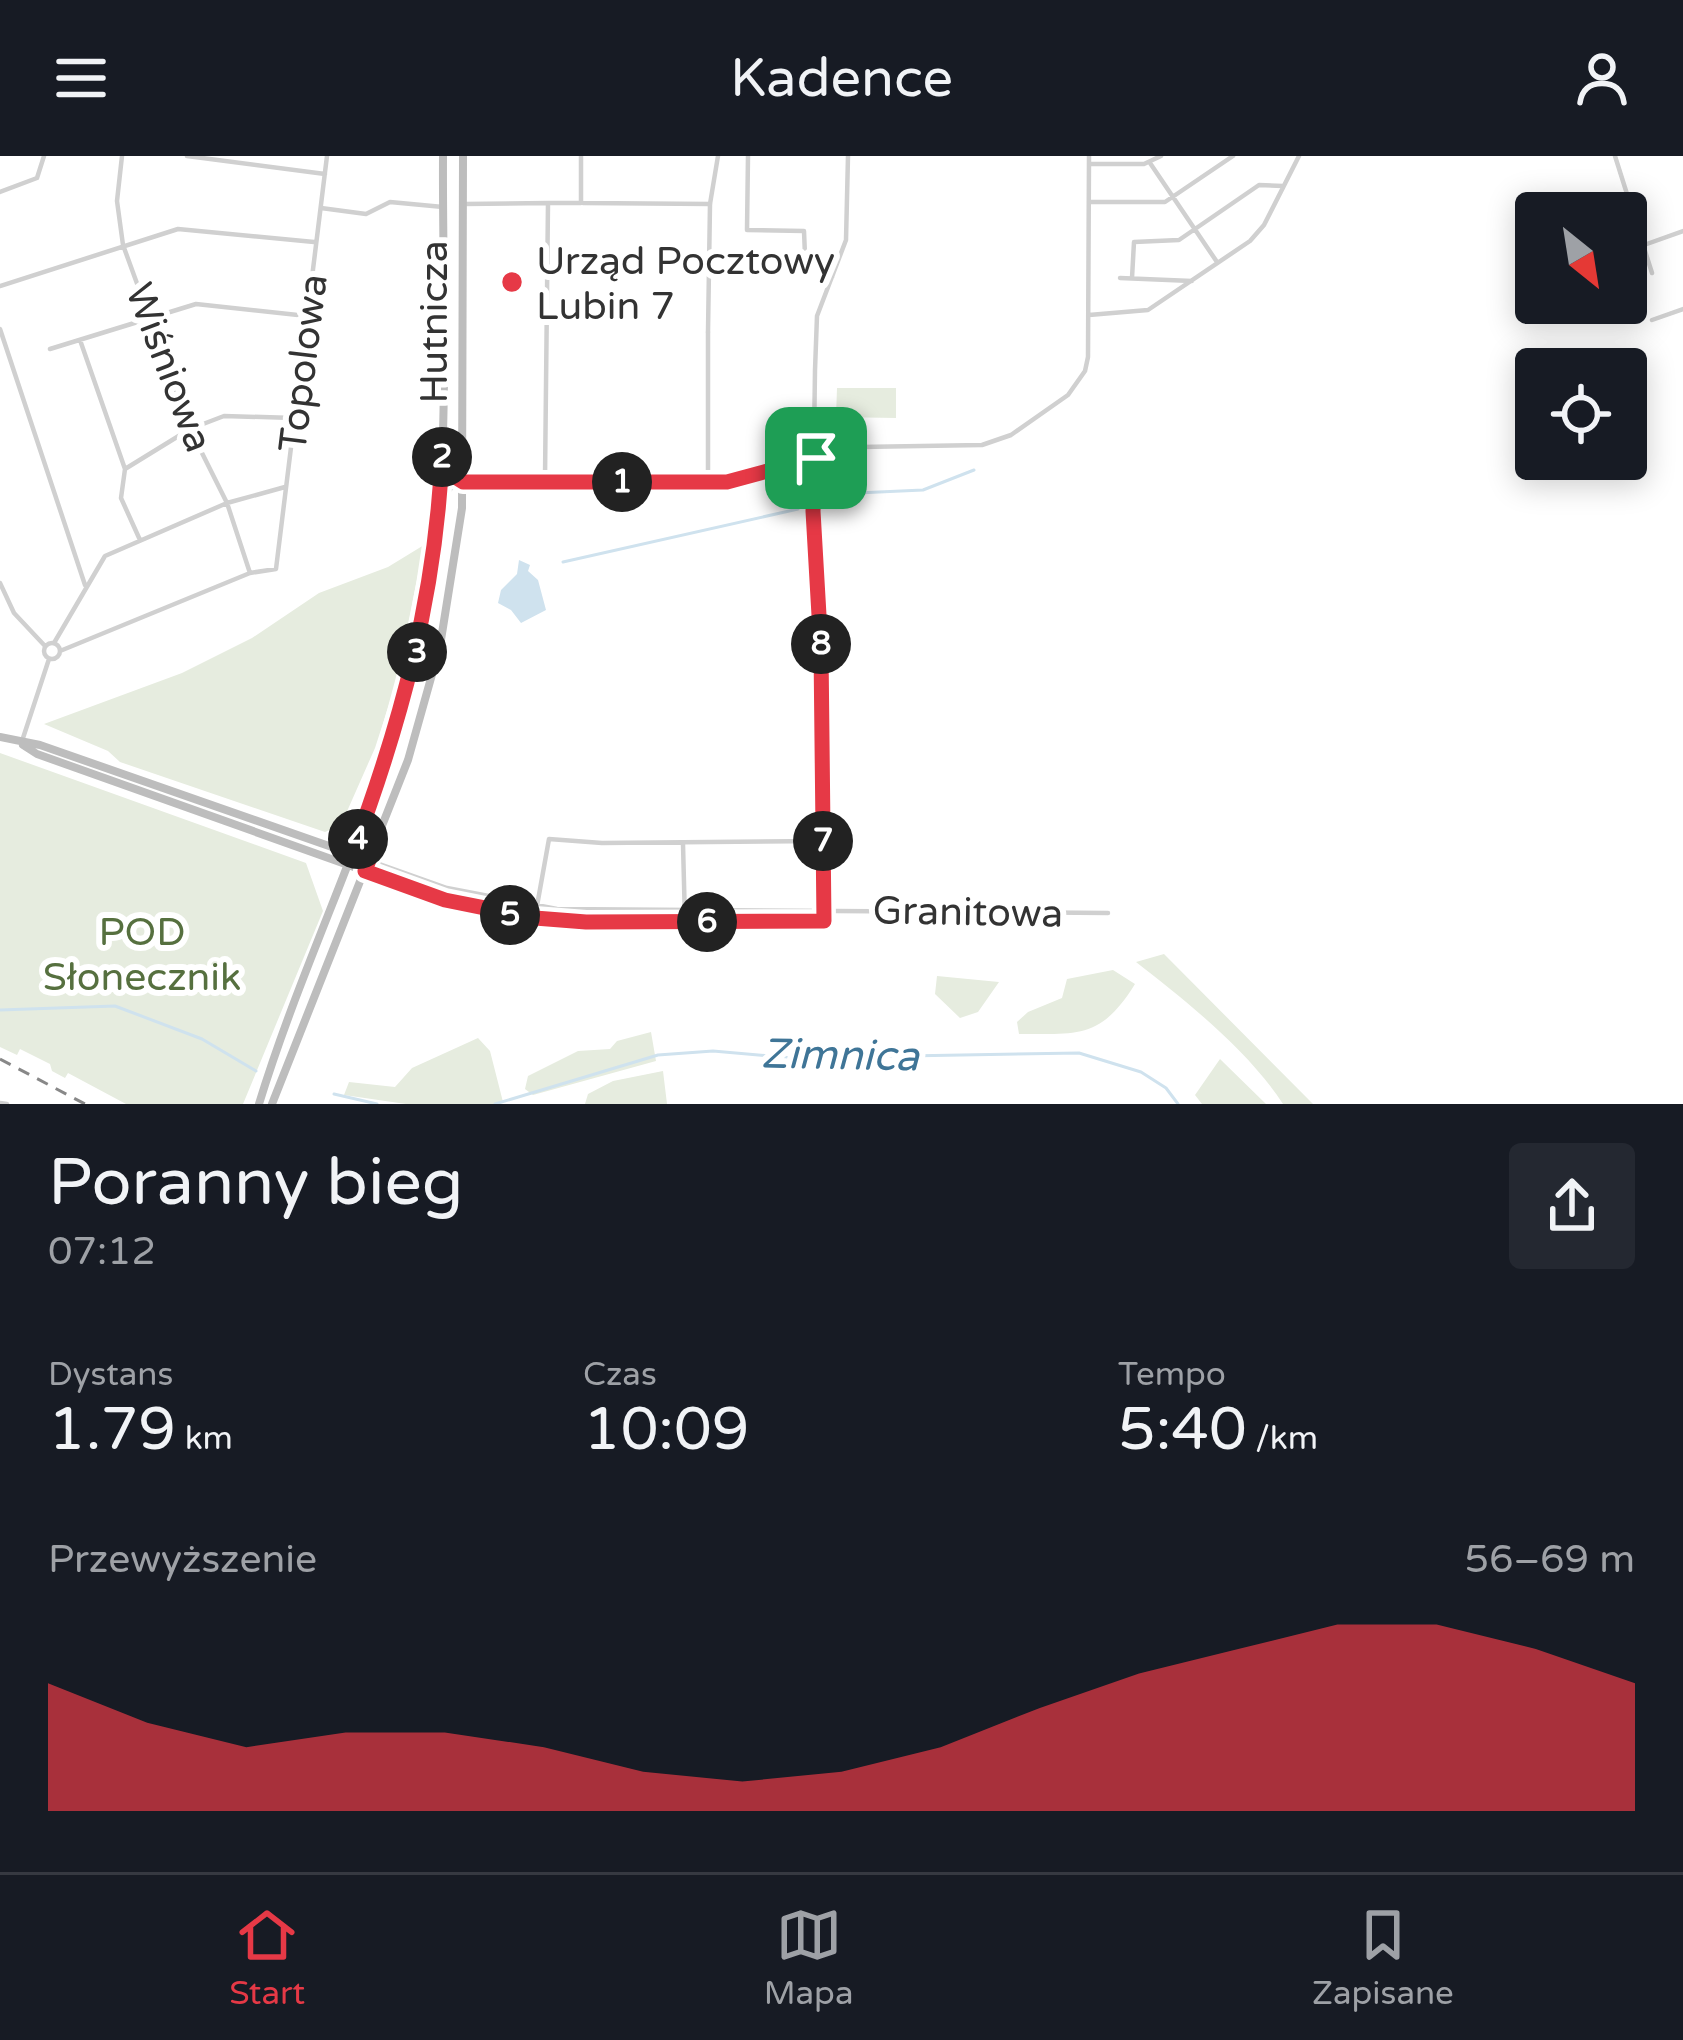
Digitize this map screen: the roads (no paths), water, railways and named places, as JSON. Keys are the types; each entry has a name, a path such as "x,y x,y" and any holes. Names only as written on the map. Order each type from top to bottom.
{"main road":[{"name":"Hutnicza","path":"259,1104 352,854 412,674 440,512 443,156"},
{"name":"Hutnicza","path":"272,1104 408,760 432,680 455,562 463,482 464,156"},
{"path":"0,736 37,754 365,871"},
{"path":"22,744 40,745 369,860"}],"street":[{"path":"0,192 37,178 44,156"},
{"name":"Wiśniowa","path":"122,156 117,201 123,245 190,429 227,503 250,573"},
{"path":"189,156 325,174"},
{"path":"255,165 256,156"},
{"name":"Topolowa","path":"250,573 276,569 327,156"},
{"path":"581,156 581,203"},
{"path":"707,483 710,204 718,156"},
{"path":"748,156 747,230 804,231 805,256 827,268 832,277"},
{"path":"824,910 821,650 813,511 818,316 846,240 848,156"},
{"path":"440,512 450,489 463,482 707,483 740,479 860,447 982,445 1001,440 1068,395 1088,357 1089,160 1150,163 1161,156"},
{"path":"1089,202 1161,203 1233,156"},
{"path":"1089,315 1145,311 1218,263 1258,232 1299,156"},
{"path":"1615,156 1626,192"},
{"path":"1150,163 1218,263"},
{"path":"1132,278 1134,242 1178,240 1259,185 1283,186"},
{"path":"321,208 366,214 390,202 443,207"},
{"path":"545,481 548,203"},
{"path":"463,204 710,204"},
{"path":"0,286 178,229 316,242"},
{"path":"1647,244 1683,231"},
{"path":"1647,257 1652,273"},
{"path":"1120,278 1192,280"},
{"path":"50,349 196,304 307,316"},
{"path":"1652,320 1683,309"},
{"path":"0,329 85,584"},
{"path":"80,340 125,469 121,498 140,540"},
{"path":"125,469 190,429 230,415 294,418"},
{"path":"442,455 452,475 463,482"},
{"path":"44,646 54,643 101,559 227,503 287,487"},
{"path":"0,584 14,613 49,658 250,573"},
{"path":"54,643 60,651"},
{"path":"22,744 49,658"},
{"path":"535,918 549,839 602,843 823,841"},
{"path":"683,841 685,922"},
{"name":"Granitowa","path":"369,860 447,888 537,906 1108,913"},
{"name":"Granitowa","path":"365,871 445,900 535,918 824,921 824,910"}],"water":[{"path":"519,560 530,565 528,571 538,580 546,610 521,623 498,603 501,590 517,574"}],"waterway":[{"path":"829,499 923,490 974,470"},
{"path":"563,562 798,509"},
{"name":"Zimnica","path":"0,1010 115,1006 202,1039 256,1071"},
{"name":"Zimnica","path":"495,1104 658,1055 713,1051 793,1058 1079,1053 1141,1072 1166,1088 1178,1104"},
{"name":"Zimnica","path":"334,1094 377,1104"}],"railway":[{"path":"0,1059 85,1104"}],"place":[{"name":"Urząd Pocztowy Lubin 7","path":"512,282"}],"park label":[{"name":"POD Słonecznik","path":"142,954"}]}
